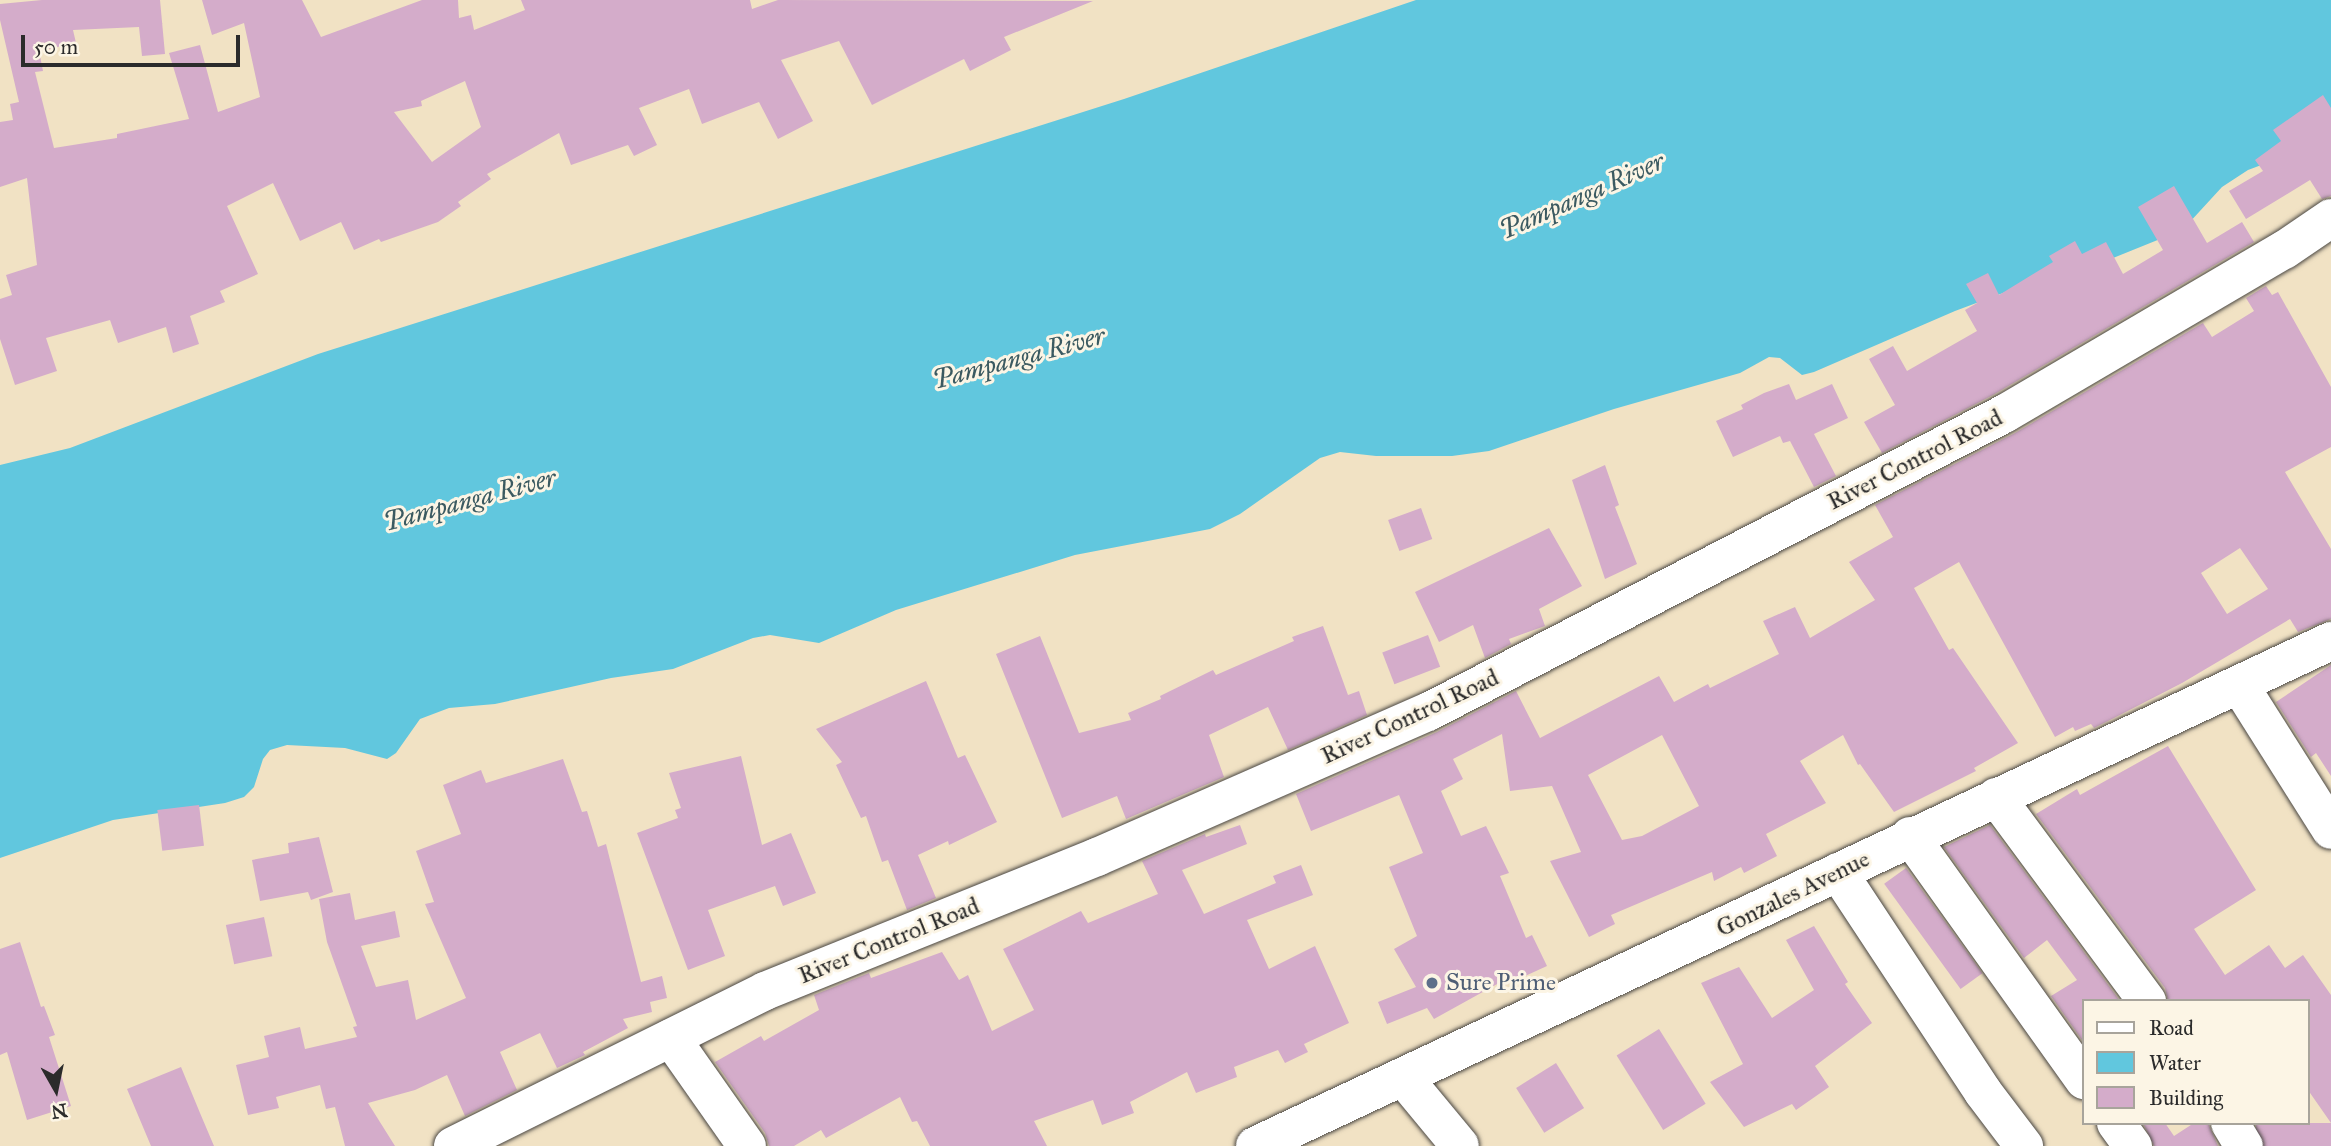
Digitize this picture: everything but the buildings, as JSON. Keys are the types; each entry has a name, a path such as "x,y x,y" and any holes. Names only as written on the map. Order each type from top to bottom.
{"street":[{"name":"River Control Road","path":"453,1146 765,991 1097,857 1428,712 2004,414 2284,250 2331,218"},
{"name":"Gonzales Avenue","path":"1255,1146 1714,933 1910,836 2240,686 2331,641"},
{"path":"2240,686 2331,830"},
{"path":"1996,797 2146,999"},
{"path":"1910,836 2082,1077"},
{"path":"1838,872 1983,1092 2024,1146"},
{"path":"671,1038 747,1146"},
{"path":"1403,1077 1460,1146"},
{"path":"2117,1125 2133,1146"},
{"path":"2231,1125 2244,1146"}],"water":[{"name":"Pampanga River","path":"1416,0 2331,0 2331,139 2248,170 2222,187 2188,224 2170,235 2076,273 2019,287 1955,311 1814,372 1802,375 1780,358 1769,357 1740,373 1614,409 1489,451 1452,456 1376,456 1340,452 1320,458 1240,514 1210,529 1075,555 896,610 819,643 770,635 753,638 673,669 611,678 495,704 449,708 420,719 396,753 387,759 345,748 287,745 270,750 263,759 254,787 244,797 225,803 113,820 0,858 0,465 70,448 318,354 1124,99"}],"place":[{"name":"Sure Prime","path":"1432,983"}]}
